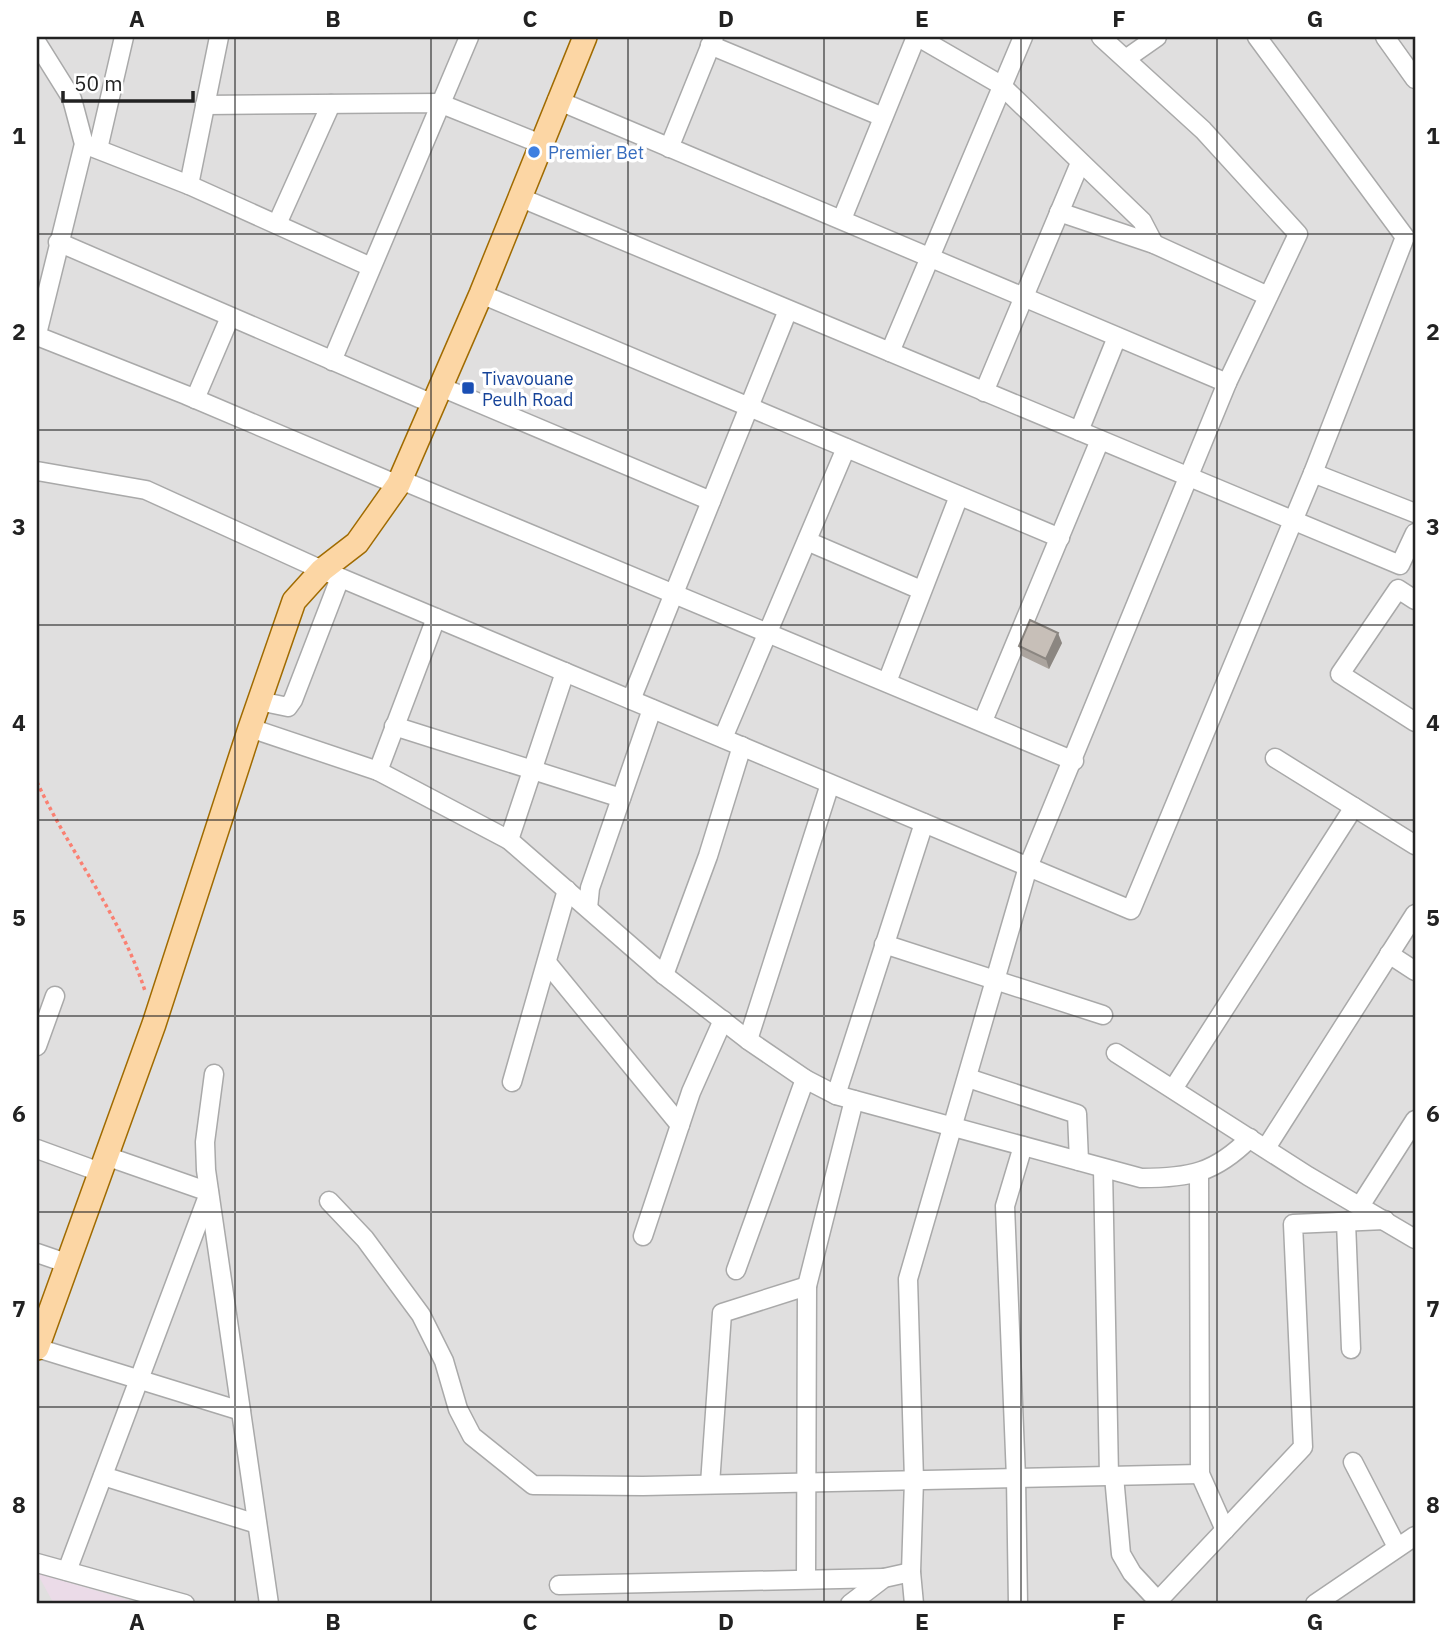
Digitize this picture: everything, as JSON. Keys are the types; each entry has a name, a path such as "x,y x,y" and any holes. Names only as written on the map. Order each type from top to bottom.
{"main road":[{"path":"37,1348 154,1024 259,701 295,601 331,574 400,483 481,294 584,37"}],"street":[{"path":"124,37 91,147 58,242 37,335 983,721 1074,761"},
{"path":"189,185 219,37"},
{"path":"332,360 469,37"},
{"path":"842,219 917,37 1001,85 1142,221 1154,244"},
{"path":"890,352 1023,37"},
{"path":"914,1604 911,1572 914,1480 908,1279 1028,867 1074,761 1227,383 1298,234 1203,130 1101,37"},
{"path":"1127,58 1157,37"},
{"path":"37,471 146,491 331,574 1131,910 1313,473 1405,237 1257,37"},
{"path":"1385,37 1415,79"},
{"path":"669,148 712,41 883,117"},
{"path":"37,43 72,99 91,147 189,185 370,267"},
{"path":"557,100 1227,383"},
{"path":"205,105 439,103 541,144"},
{"path":"277,224 331,104"},
{"path":"984,392 1080,163"},
{"path":"519,197 1400,565 1415,533"},
{"path":"1059,212 1154,244 1268,296"},
{"path":"58,242 332,360 437,395 711,501"},
{"path":"481,294 1060,538"},
{"path":"631,700 788,310"},
{"path":"195,399 230,317"},
{"path":"1079,431 1117,337"},
{"path":"983,721 1100,440"},
{"path":"723,738 846,448"},
{"path":"1313,473 1415,513"},
{"path":"887,682 959,496"},
{"path":"807,541 921,590"},
{"path":"259,701 288,707 293,700 331,574"},
{"path":"1415,600 1398,589 1340,674 1415,722"},
{"path":"378,771 436,618"},
{"path":"509,840 565,672"},
{"path":"588,908 590,888 652,709"},
{"path":"394,726 621,798"},
{"path":"250,728 378,771 509,840 664,975 748,1040 805,1079 836,1095 1142,1178 1174,1178 1199,1174 1233,1155 1250,1138"},
{"path":"664,975 708,856 742,747"},
{"path":"1275,758 1415,845"},
{"path":"748,1040 830,784"},
{"path":"1173,1088 1354,807"},
{"path":"836,1095 924,823"},
{"path":"512,1082 548,964 567,890"},
{"path":"1266,1148 1415,914"},
{"path":"884,944 994,982 1103,1015"},
{"path":"1389,954 1415,971"},
{"path":"548,964 680,1125"},
{"path":"37,1046 55,996"},
{"path":"643,1236 680,1125 723,1020"},
{"path":"1116,1053 1415,1239"},
{"path":"214,1074 205,1142 209,1192 269,1604"},
{"path":"736,1270 805,1079"},
{"path":"968,1079 1077,1114 1079,1161"},
{"path":"806,1579 807,1286 854,1100"},
{"path":"1360,1206 1415,1120"},
{"path":"1018,1604 1016,1478 1005,1206 1023,1146"},
{"path":"37,1149 209,1192"},
{"path":"1103,1169 1112,1476 1121,1554 1132,1573 1157,1603 1303,1447 1293,1224 1385,1220"},
{"path":"1199,1174 1200,1474 1226,1530"},
{"path":"67,1571 209,1192"},
{"path":"329,1201 373,1249 421,1315 444,1361 458,1409 472,1436 533,1485 1200,1474"},
{"path":"1346,1222 1351,1349"},
{"path":"37,1253 66,1264"},
{"path":"710,1484 722,1312 807,1286"},
{"path":"37,1348 241,1411"},
{"path":"1353,1461 1397,1546"},
{"path":"103,1476 257,1524"},
{"path":"1324,1602 1415,1535"},
{"path":"37,1563 185,1604"},
{"path":"559,1585 884,1578 911,1572"},
{"path":"850,1604 884,1578"}],"path":[{"path":"37,782 60,828 85,866 138,969 154,1024"}],"shaded area":[{"path":"37,37 1415,37 1415,1604 37,1604"},
{"path":"37,1573 141,1604 54,1604"}],"building":[{"path":"1030,620 1058,633 1046,659 1019,646"}],"place":[{"name":"Premier Bet","path":"534,152"},
{"name":"Tivavouane Peulh Road","path":"468,388"}]}
